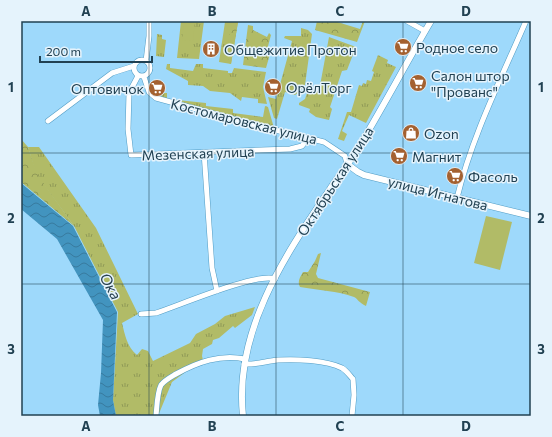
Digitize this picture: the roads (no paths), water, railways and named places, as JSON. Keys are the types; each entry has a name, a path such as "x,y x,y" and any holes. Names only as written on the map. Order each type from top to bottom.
{"main road":[{"name":"Октябрьская улица","path":"243,416 242,388 245,361 248,346 261,308 275,279 311,218 347,164 431,21"},
{"name":"улица Игнатова","path":"347,164 364,175 531,216"}],"street":[{"path":"134,66 134,72 141,76 148,75 150,65 146,60 149,21"},
{"path":"407,21 425,31"},
{"path":"457,198 476,136 526,21"},
{"path":"48,121 112,72 134,66 139,61 146,60"},
{"name":"Костомаровская улица","path":"141,76 149,92 161,100 324,142 345,156 347,164"},
{"name":"Мезенская улица","path":"141,76 129,94 128,129 131,155 290,149 302,146 308,138"},
{"path":"204,152 212,268 217,291"},
{"path":"141,314 156,313 248,280 269,277 275,279"},
{"path":"156,416 160,386 165,381 191,366 206,360 222,357 258,365 277,360 297,359 343,368 353,379 354,395 352,416"}],"water":[{"path":"21,183 73,226 117,312 113,400 116,416 100,416 98,405 103,320 57,239 21,209"}],"place":[{"name":"Родное село","path":"403,47"},
{"name":"Общежитие Протон","path":"211,49"},
{"name":"Салон штор \"Прованс\"","path":"418,83"},
{"name":"ОрёлТорг","path":"273,87"},
{"name":"Оптовичок","path":"157,88"},
{"name":"Ozon","path":"411,133"},
{"name":"Магнит","path":"399,156"},
{"name":"Фасоль","path":"455,176"}],"water label":[{"name":"Ока","path":"111,286"}]}
